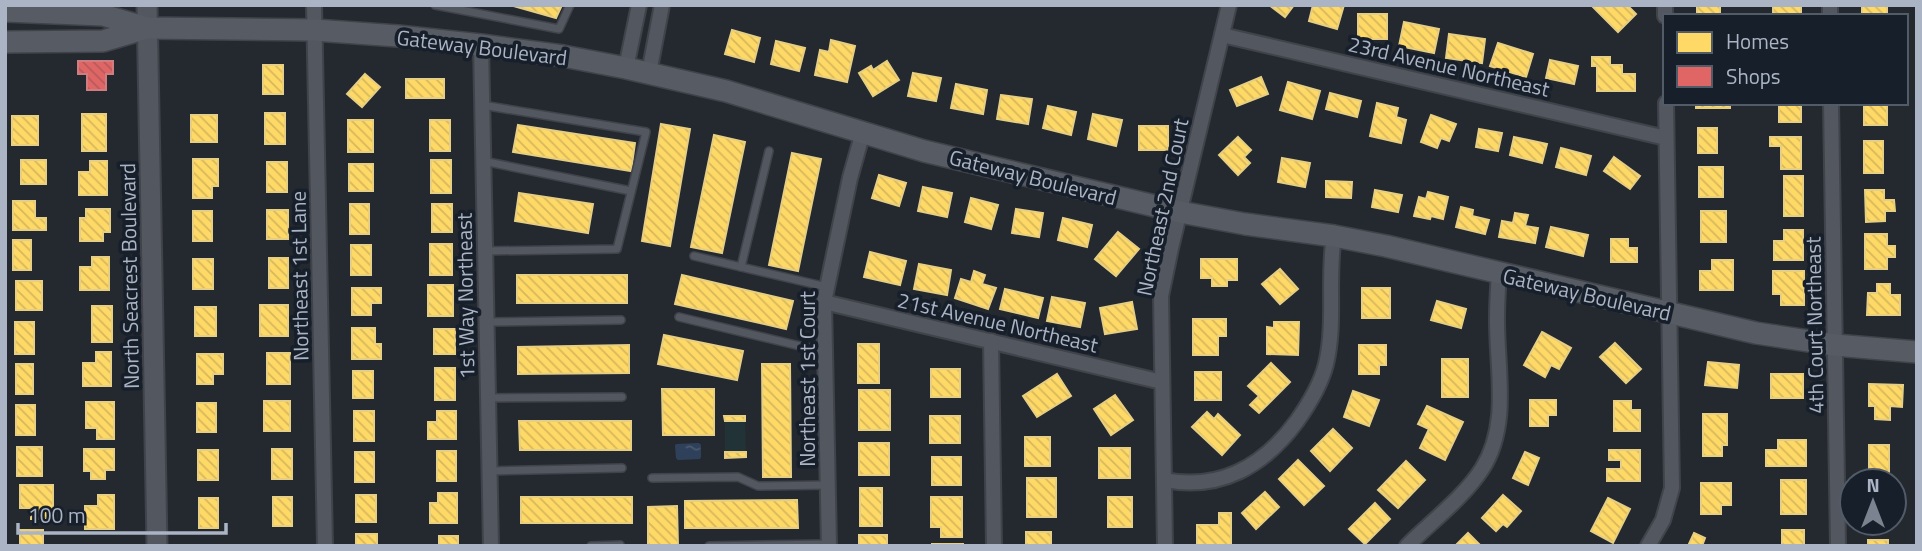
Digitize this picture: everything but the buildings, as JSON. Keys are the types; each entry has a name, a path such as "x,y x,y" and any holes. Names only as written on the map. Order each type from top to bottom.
{"main road":[{"name":"Gateway Boulevard","path":"5,10 103,15 147,28 314,30 386,35 563,56 649,73 773,104 936,153 1180,212 1386,246 1756,333 1835,345 1917,352"},
{"name":"Gateway Boulevard","path":"5,41 103,41 147,28"}],"street":[{"name":"North Seacrest Boulevard","path":"147,5 157,546"},
{"name":"Northeast 1st Lane","path":"314,5 325,546"},
{"path":"626,68 639,5"},
{"path":"649,73 662,5"},
{"name":"Northeast 2nd Court","path":"1165,546 1161,296 1229,5"},
{"name":"23rd Avenue Northeast","path":"1222,35 1666,138"},
{"name":"1st Way Northeast","path":"481,45 491,546"},
{"path":"1648,546 1664,520 1672,488 1666,105"},
{"name":"4th Court Northeast","path":"1831,105 1838,546"},
{"name":"Northeast 1st Court","path":"829,545 824,302 844,204 863,132"},
{"path":"1164,480 1199,483 1218,480 1253,464 1289,431 1311,400 1326,365 1331,335 1331,261 1334,236"},
{"path":"1407,546 1468,487 1484,466 1494,445 1499,422 1499,273"},
{"name":"21st Avenue Northeast","path":"824,302 1162,382"},
{"path":"990,341 994,546"}],"lane":[{"path":"435,5 559,29 570,5"},
{"path":"482,105 646,132 617,249 485,251"},
{"path":"741,267 769,151"},
{"path":"483,161 631,191"},
{"path":"694,256 828,287"},
{"path":"679,317 825,352"},
{"path":"487,322 621,320"},
{"path":"488,398 622,397"},
{"path":"489,471 622,468"},
{"path":"652,478 738,477 758,486 828,485"},
{"path":"591,546 620,545"},
{"path":"709,546 829,545"}],"shaded area":[{"path":"725,421 745,421 746,452 725,452"}],"water":[{"path":"699,443 700,459 676,458 675,445"}]}
